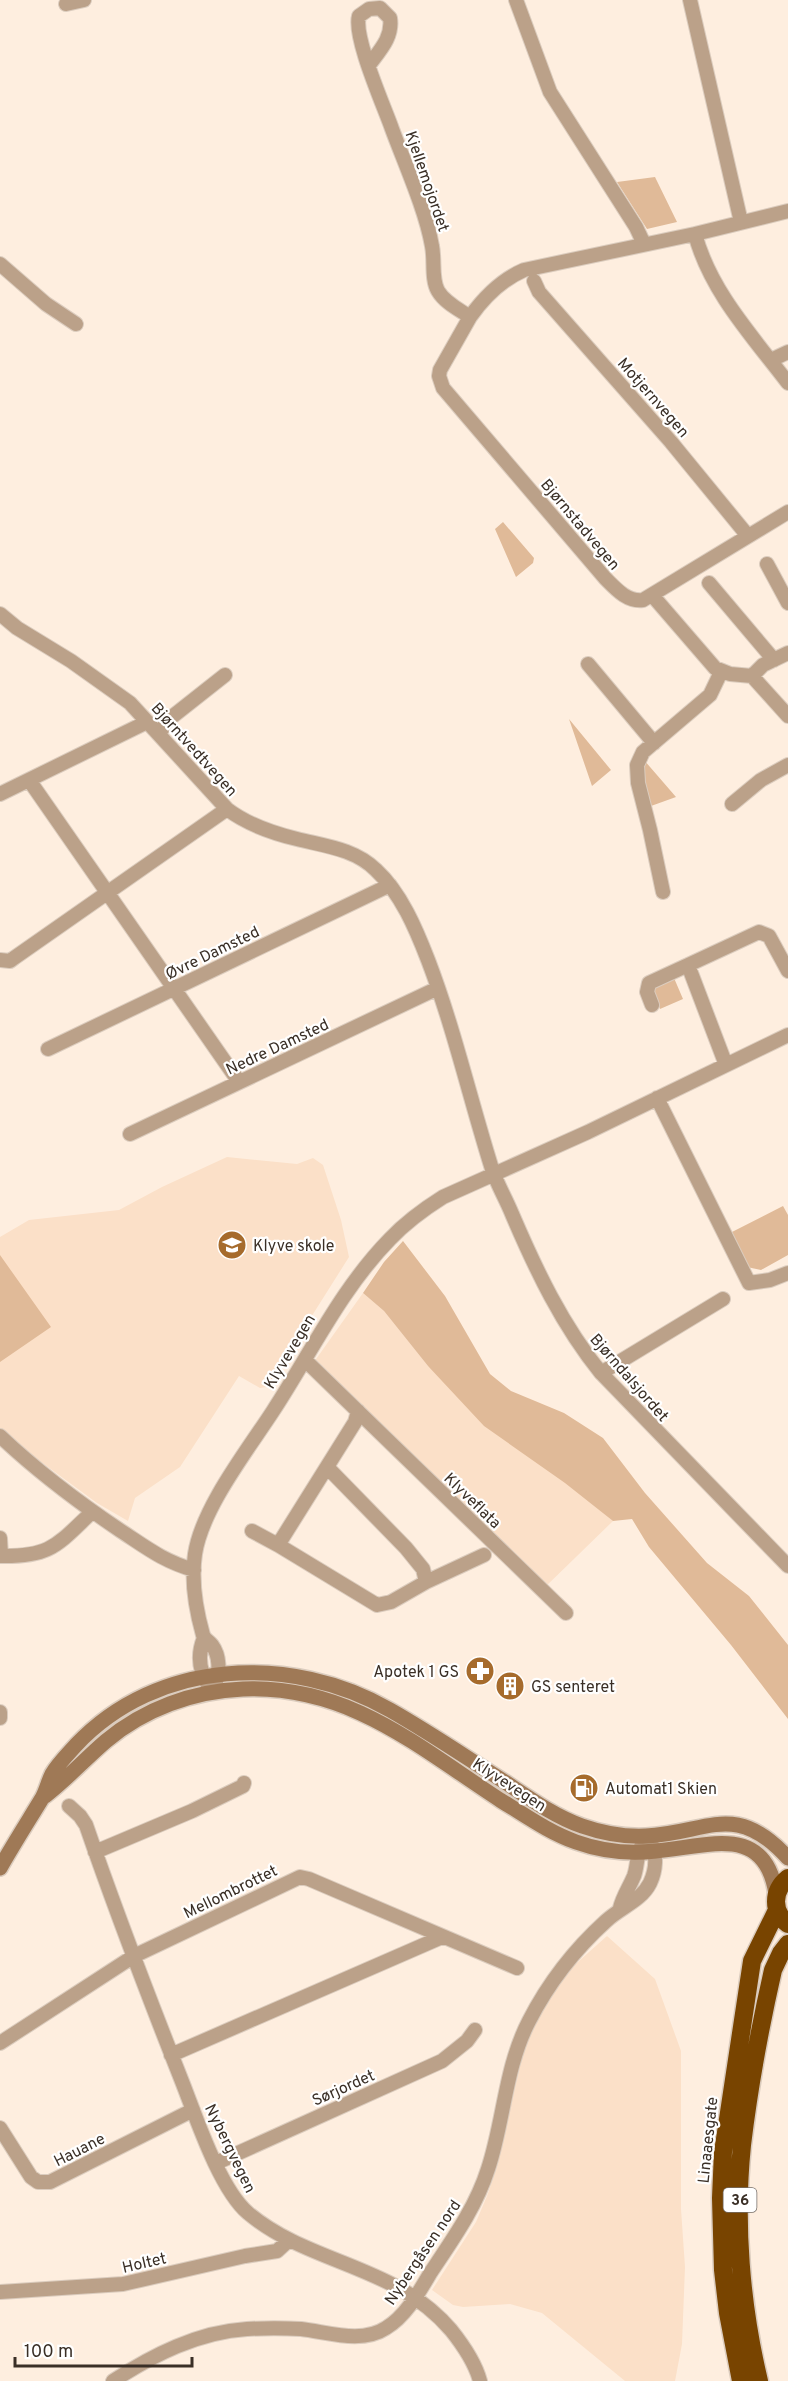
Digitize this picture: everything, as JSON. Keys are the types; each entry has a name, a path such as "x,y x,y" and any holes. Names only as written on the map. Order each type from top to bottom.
{"highway":[{"name":"Linaaesgate","path":"741,2381 729,2323 723,2270 721,2198 723,2152 752,1961 769,1928 780,1886 788,1878"},
{"path":"776,1902 788,1924"},
{"name":"36","path":"759,2381 750,2341 743,2277 740,2218 742,2145 773,1970 788,1944"}],"main road":[{"name":"Klyvevegen","path":"0,1868 43,1797 52,1774 76,1745 104,1719 153,1692 202,1676 244,1671 304,1677 328,1682 358,1693 427,1732 561,1817 601,1832 647,1836 728,1822 745,1826 759,1833 788,1858"},
{"name":"Klyvevegen","path":"43,1797 107,1740 135,1720 178,1700 211,1691 274,1689 301,1693 352,1708 384,1723 556,1833 597,1848 637,1852 655,1852 712,1844 739,1845 748,1848 772,1871 776,1902"}],"street":[{"path":"66,4 84,0"},
{"path":"516,0 550,92 636,227 644,244"},
{"path":"690,0 741,222"},
{"name":"Kjellemojordet","path":"369,64 426,224 432,246 437,290 457,309 471,317"},
{"path":"471,317 495,288 512,275 524,270 695,234 788,211"},
{"path":"695,234 706,268 719,290 788,383"},
{"path":"0,264 46,304 76,324"},
{"name":"Motjernvegen","path":"534,281 539,292 671,442 748,536"},
{"name":"Bjørnstadvegen","path":"471,317 440,370 439,376 443,388 605,578 636,601 652,595"},
{"path":"771,360 788,352"},
{"path":"788,512 652,595 706,658 721,672 752,676 788,716"},
{"path":"767,564 788,603"},
{"path":"709,583 774,660"},
{"name":"Bjørntvedtvegen","path":"0,614 33,639 117,692 159,734 227,809 256,827 347,850 370,863 390,885 416,932 438,988 495,1176"},
{"path":"752,676 757,670 788,653"},
{"path":"588,664 654,742"},
{"path":"663,892 637,773 639,758 654,742 710,695 721,672"},
{"path":"159,734 168,720 225,675"},
{"path":"0,794 147,722"},
{"path":"732,804 761,780 788,765"},
{"path":"29,780 239,1082"},
{"path":"2,960 14,958 227,809"},
{"name":"Øvre Damsted","path":"48,1049 390,885"},
{"path":"652,1005 647,992 649,983 759,932 769,936 788,968"},
{"path":"688,965 726,1065"},
{"name":"Nedre Damsted","path":"130,1134 438,988"},
{"name":"Klyvevegen","path":"211,1691 202,1676 200,1648 204,1638 194,1588 199,1537 208,1516 240,1462 332,1313 401,1227 443,1197 495,1176 788,1035"},
{"path":"657,1098 749,1283 770,1280 788,1272"},
{"name":"Bjørndalsjordet","path":"495,1176 525,1245 558,1310 583,1351 601,1373 788,1566"},
{"path":"601,1373 723,1299"},
{"name":"Klyveflata","path":"305,1360 566,1613"},
{"path":"252,1531 278,1545 355,1422 358,1411"},
{"path":"0,1436 27,1461 92,1512 171,1563 194,1570"},
{"path":"327,1467 406,1548 423,1569 426,1582"},
{"path":"0,1538 1,1556 35,1555 52,1548 92,1512"},
{"name":"Klyveflata","path":"278,1545 377,1605 391,1602 426,1582 484,1555"},
{"name":"Klyvevegen","path":"204,1638 213,1646 219,1673"},
{"path":"211,1691 219,1673"},
{"path":"0,1712 0,1718"},
{"path":"95,1852 192,1811 243,1786 244,1783"},
{"name":"Nybergvegen","path":"69,1806 86,1825 171,2055 216,2163 236,2201 260,2222 289,2240 358,2267 415,2297 444,2323 461,2343 480,2381"},
{"path":"647,1836 655,1852"},
{"name":"Nybergåsen nord","path":"620,1908 622,1897 635,1874 637,1852 647,1836"},
{"name":"Nybergåsen nord","path":"113,2381 171,2348 226,2332 276,2329 352,2336 371,2334 386,2329 399,2318 469,2215 489,2168 516,2053 528,2023 547,1987 584,1941 620,1908 632,1903 650,1884 655,1852"},
{"name":"Mellombrottet","path":"134,1956 300,1877 517,1968"},
{"path":"171,2055 442,1937"},
{"path":"0,2043 134,1956"},
{"name":"Sørjordet","path":"216,2163 442,2061 467,2041 475,2030"},
{"name":"Hauane","path":"0,2128 31,2177 38,2182 50,2182 193,2110"},
{"name":"Holtet","path":"0,2292 123,2284 245,2256 278,2251 289,2240"}],"shaded area":[{"path":"655,177 677,222 647,229 617,182"},
{"path":"503,522 534,558 533,563 516,577 495,529"},
{"path":"569,719 611,770 592,786"},
{"path":"644,760 676,797 651,806 647,802 643,784"},
{"path":"674,978 683,999 660,1009 652,988"},
{"path":"227,1157 297,1164 313,1158 323,1165 341,1220 349,1257 267,1387 260,1388 239,1376 180,1467 135,1498 128,1521 97,1503 33,1456 0,1428 0,1237 29,1220 119,1210"},
{"path":"783,1206 788,1215 788,1255 761,1270 747,1267 730,1233"},
{"path":"403,1241 445,1296 490,1374 511,1391 564,1413 603,1438 645,1493 707,1563 749,1596 788,1645 788,1719 731,1645 649,1547 632,1519 613,1521 565,1483 484,1426 428,1366 384,1311 363,1293 384,1262"},
{"path":"0,1255 51,1327 0,1362"},
{"path":"363,1293 384,1311 428,1366 613,1521 540,1592 314,1362"},
{"path":"607,1936 655,1979 681,2051 681,2209 685,2267 682,2344 675,2381 625,2381 542,2313 510,2304 463,2307 453,2305 432,2290 476,2222 487,2196 496,2170 524,2049 546,2003 570,1969"}],"place":[{"name":"Klyve skole","path":"232,1245"},
{"name":"Apotek 1 GS","path":"480,1671"},
{"name":"GS senteret","path":"510,1686"},
{"name":"Automat1 Skien","path":"584,1788"}]}
